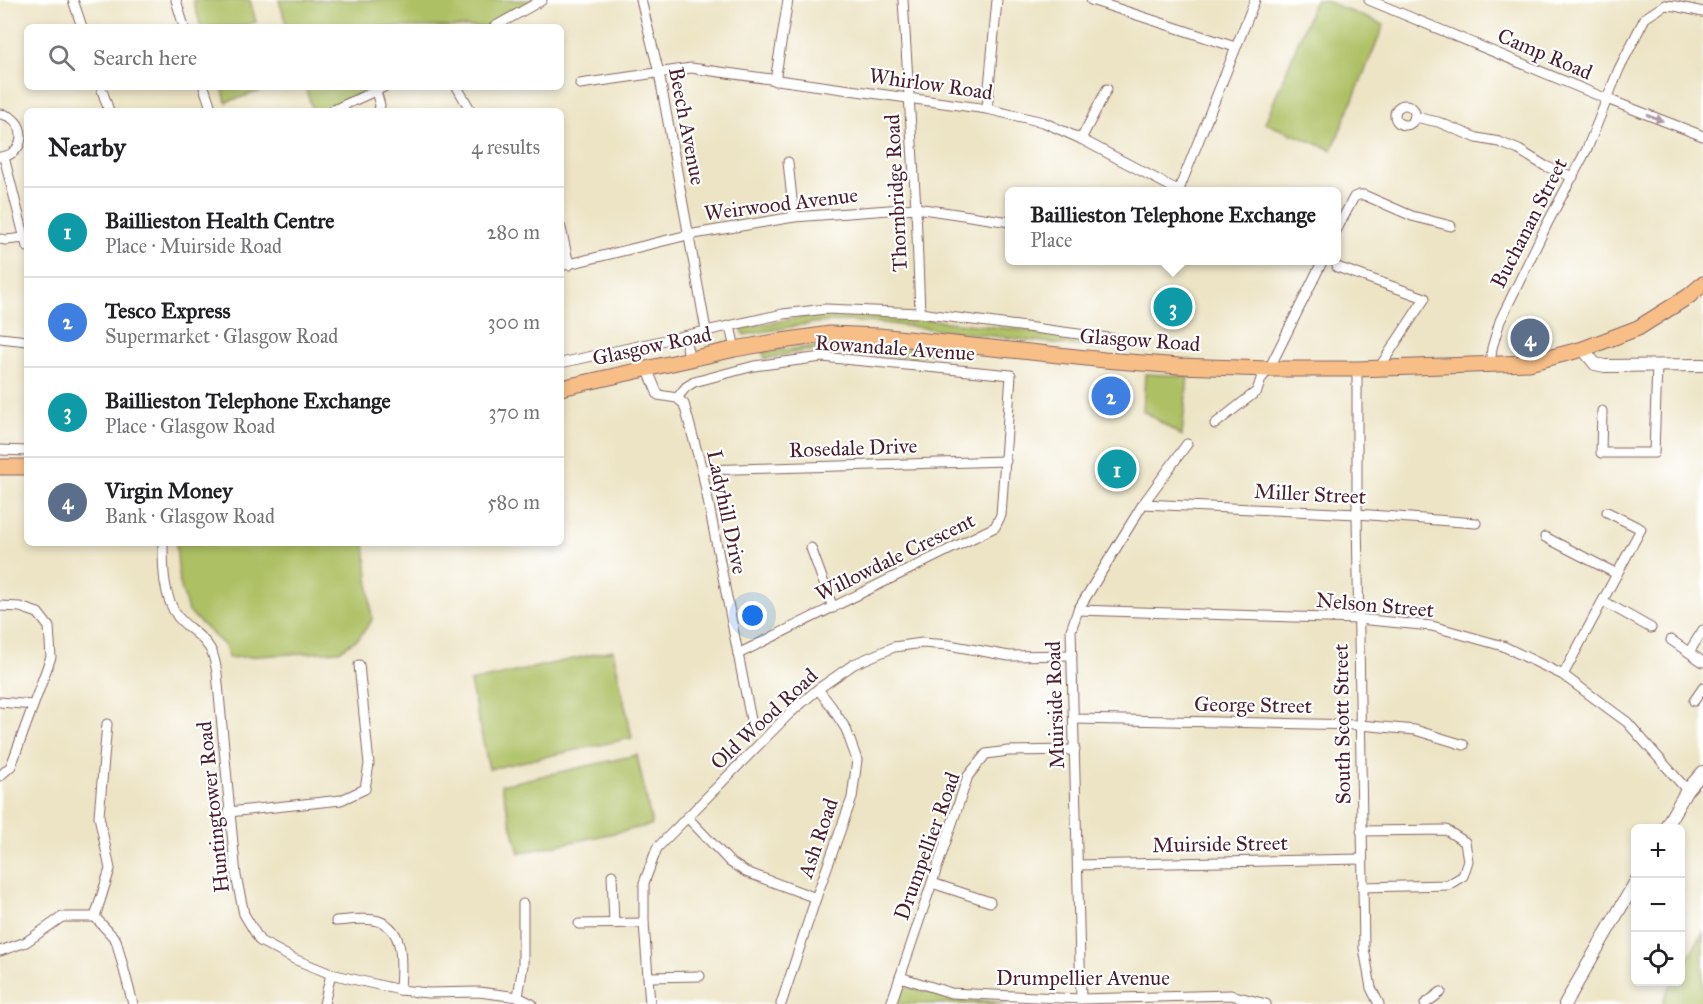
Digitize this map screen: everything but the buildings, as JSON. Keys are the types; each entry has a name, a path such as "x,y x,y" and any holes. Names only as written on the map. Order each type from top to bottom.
{"main road":[{"name":"Glasgow Road","path":"564,386 735,350 830,334 857,334 1144,364 1269,369 1379,369 1528,363 1582,349 1638,328 1689,296 1703,284"},
{"path":"0,467 24,467"}],"street":[{"path":"73,0 81,24"},
{"path":"176,0 183,24"},
{"path":"499,24 542,0"},
{"name":"Beech Avenue","path":"641,0 659,73 706,330"},
{"path":"775,81 788,0"},
{"name":"Thornbridge Road","path":"903,0 920,313"},
{"path":"987,109 997,0"},
{"path":"1091,0 1235,48"},
{"path":"1182,187 1255,0"},
{"name":"Camp Road","path":"1369,0 1607,99 1703,136"},
{"path":"1665,3 1703,12"},
{"name":"Buchanan Street","path":"1490,365 1492,348 1500,321 1547,224 1587,149 1619,69 1645,18 1665,3"},
{"name":"Whirlow Road","path":"580,84 691,68 987,109 1043,122 1081,139 1172,187"},
{"path":"1081,139 1107,89"},
{"path":"103,90 108,108"},
{"path":"205,90 211,108"},
{"path":"338,108 378,90"},
{"path":"380,90 380,108"},
{"path":"459,90 469,108"},
{"path":"0,114 13,118 18,123 22,136 16,150 2,157 24,237"},
{"path":"1415,117 1438,122 1477,138 1499,142 1519,150 1545,166 1573,177"},
{"path":"788,162 794,217"},
{"path":"1341,222 1354,197 1364,195 1412,216 1451,226"},
{"name":"Weirwood Avenue","path":"565,265 688,235 794,217 916,208 1005,221"},
{"path":"0,239 24,244"},
{"path":"1215,424 1257,391 1318,265"},
{"path":"1337,267 1425,298 1379,369"},
{"name":"Glasgow Road","path":"564,362 783,314 826,309 920,313 1116,339"},
{"path":"730,326 735,350"},
{"path":"684,336 690,359"},
{"path":"0,338 24,341"},
{"path":"1582,349 1595,364 1605,366 1703,366"},
{"name":"Rowandale Avenue","path":"677,398 686,387 753,366 822,357 1011,375"},
{"path":"1602,411 1601,453 1654,453 1657,365"},
{"path":"647,368 658,395 677,398"},
{"name":"South Scott Street","path":"1357,369 1358,619 1364,948 1371,988 1379,1004"},
{"name":"Willowdale Crescent","path":"738,654 995,527 1001,515 1011,375"},
{"name":"Ladyhill Drive","path":"677,398 684,404 702,470 751,720"},
{"name":"Muirside Road","path":"1081,999 1071,630 1078,610 1143,504 1187,444"},
{"path":"0,450 24,452"},
{"name":"Rosedale Drive","path":"702,470 1005,461"},
{"name":"Miller Street","path":"1143,504 1357,514 1476,523"},
{"path":"1563,675 1641,529 1607,512"},
{"path":"1545,537 1617,574"},
{"name":"Huntingtower Road","path":"163,546 170,603 181,620 206,643 213,654 217,674 236,876 244,914 260,941 294,959 331,974 400,990 428,993 479,992 518,997 532,1004"},
{"path":"811,548 833,608"},
{"path":"1603,601 1651,628"},
{"path":"0,606 20,608 38,614 49,627 51,657 11,766 0,776"},
{"name":"Nelson Street","path":"1078,610 1358,619 1432,626 1503,646 1563,675 1627,722 1687,790"},
{"path":"1689,652 1703,630"},
{"path":"1671,640 1703,662"},
{"name":"Old Wood Road","path":"650,1004 644,923 644,883 657,848 789,714 818,689 855,664 894,647 922,644 949,645 1009,656 1072,655"},
{"path":"229,812 341,800 365,789 369,764 359,665"},
{"path":"1694,701 1703,688"},
{"name":"Ash Road","path":"781,1004 852,798 857,760 846,729 818,689"},
{"path":"0,702 33,705"},
{"name":"George Street","path":"1074,719 1360,725 1415,730 1464,745"},
{"path":"95,917 110,869 99,816 106,724"},
{"name":"Drumpellier Road","path":"891,1004 968,776 986,754 1008,751 1075,750"},
{"path":"1667,824 1687,790 1703,772"},
{"path":"687,817 730,862 746,872 816,898"},
{"path":"1361,831 1446,830 1465,842 1468,861 1463,876 1448,885 1362,887"},
{"name":"Muirside Street","path":"1078,865 1362,859"},
{"path":"612,875 614,924"},
{"path":"932,883 990,902"},
{"path":"1564,1004 1631,888"},
{"path":"513,915 523,909 523,965 518,997"},
{"path":"348,910 348,920"},
{"path":"0,951 26,942 62,917 95,917 116,940 133,1004"},
{"path":"336,921 376,921 395,933 400,946 400,990"},
{"path":"579,924 644,923"},
{"path":"324,1004 331,974"},
{"path":"649,977 700,976"},
{"name":"Drumpellier Avenue","path":"900,977 951,993 1026,1001 1231,995 1266,1004"},
{"path":"1425,1004 1441,992"}],"green space":[{"path":"193,0 250,0 256,22 249,24 200,24"},
{"path":"279,0 535,0 493,24 286,24"},
{"path":"1315,0 1323,0 1384,25 1332,150 1265,123"},
{"path":"223,90 264,90 226,102"},
{"path":"306,90 370,90 330,108 312,108"},
{"path":"854,312 1100,338 1104,349 882,323 846,321 813,323 744,335 742,328 814,315"},
{"path":"874,343 939,350 910,358 823,350 803,351 765,359 763,352 837,344"},
{"path":"1145,374 1188,376 1182,436 1143,411"},
{"path":"176,546 365,546 372,620 359,638 339,651 228,658 226,647 188,611 179,580"},
{"path":"613,650 632,738 489,769 470,682"},
{"path":"637,755 652,825 519,853 501,785"},
{"path":"1703,932 1703,1004 1664,1004 1665,995 1671,986 1685,986 1685,963"},
{"path":"902,986 973,1001 1008,1004 891,1004"}],"place":[{"name":"Baillieston Telephone Exchange","path":"1173,307"},
{"name":"Virgin Money","path":"1530,338"},
{"name":"Tesco Express","path":"1111,396"},
{"name":"Baillieston Health Centre","path":"1117,469"}]}
